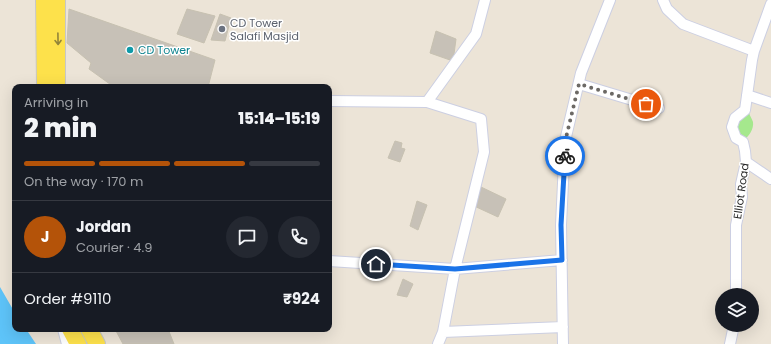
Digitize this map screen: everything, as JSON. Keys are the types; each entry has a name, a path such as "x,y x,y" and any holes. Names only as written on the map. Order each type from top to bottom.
{"main road":[{"path":"44,0 45,84"},
{"path":"57,0 57,84"},
{"path":"72,332 78,344"},
{"path":"91,332 97,344"}],"street":[{"path":"427,102 476,34 485,0"},
{"path":"563,344 561,225 565,142 581,73 610,0"},
{"path":"663,0 667,9 683,24 754,51"},
{"name":"Elliot Road","path":"736,288 736,225 742,197 741,184 746,162 743,142 736,138 732,127 734,118 745,110 754,51 767,25 771,4"},
{"path":"579,84 659,108"},
{"path":"747,95 771,103"},
{"path":"332,101 427,102 481,119 484,152 455,269 443,332 438,344"},
{"path":"746,162 771,179"},
{"path":"332,261 455,269 562,260"},
{"path":"443,332 563,327"},
{"path":"64,332 67,344"},
{"path":"730,344 733,332"}],"green space":[{"path":"749,113 753,122 753,127 744,140 737,131 737,119"}],"water":[{"path":"0,287 12,308 12,332 28,332 36,344 0,344"}],"building":[{"name":"CD Tower","path":"69,9 215,60 209,84 110,84 89,69 91,63 67,43"},
{"path":"187,9 215,16 204,43 177,34"},
{"name":"CD Tower Salafi Masjid","path":"220,14 231,18 225,41 211,40"},
{"path":"436,31 456,39 454,54 450,60 430,53"},
{"path":"395,141 402,143 401,148 405,149 400,162 388,158"},
{"path":"481,187 506,199 498,217 472,205"},
{"path":"417,201 427,205 418,230 410,226"},
{"path":"403,279 413,284 407,297 397,295"},
{"path":"117,332 169,332 174,344 123,344"}],"way so far":[{"path":"565,156 565,142 579,84 646,104"}],"place":[{"name":"CD Tower Salafi Masjid","path":"222,29"},
{"name":"CD Tower","path":"130,50"}],"route":[{"path":"376,264 455,269 562,260 561,225 565,156"}]}
